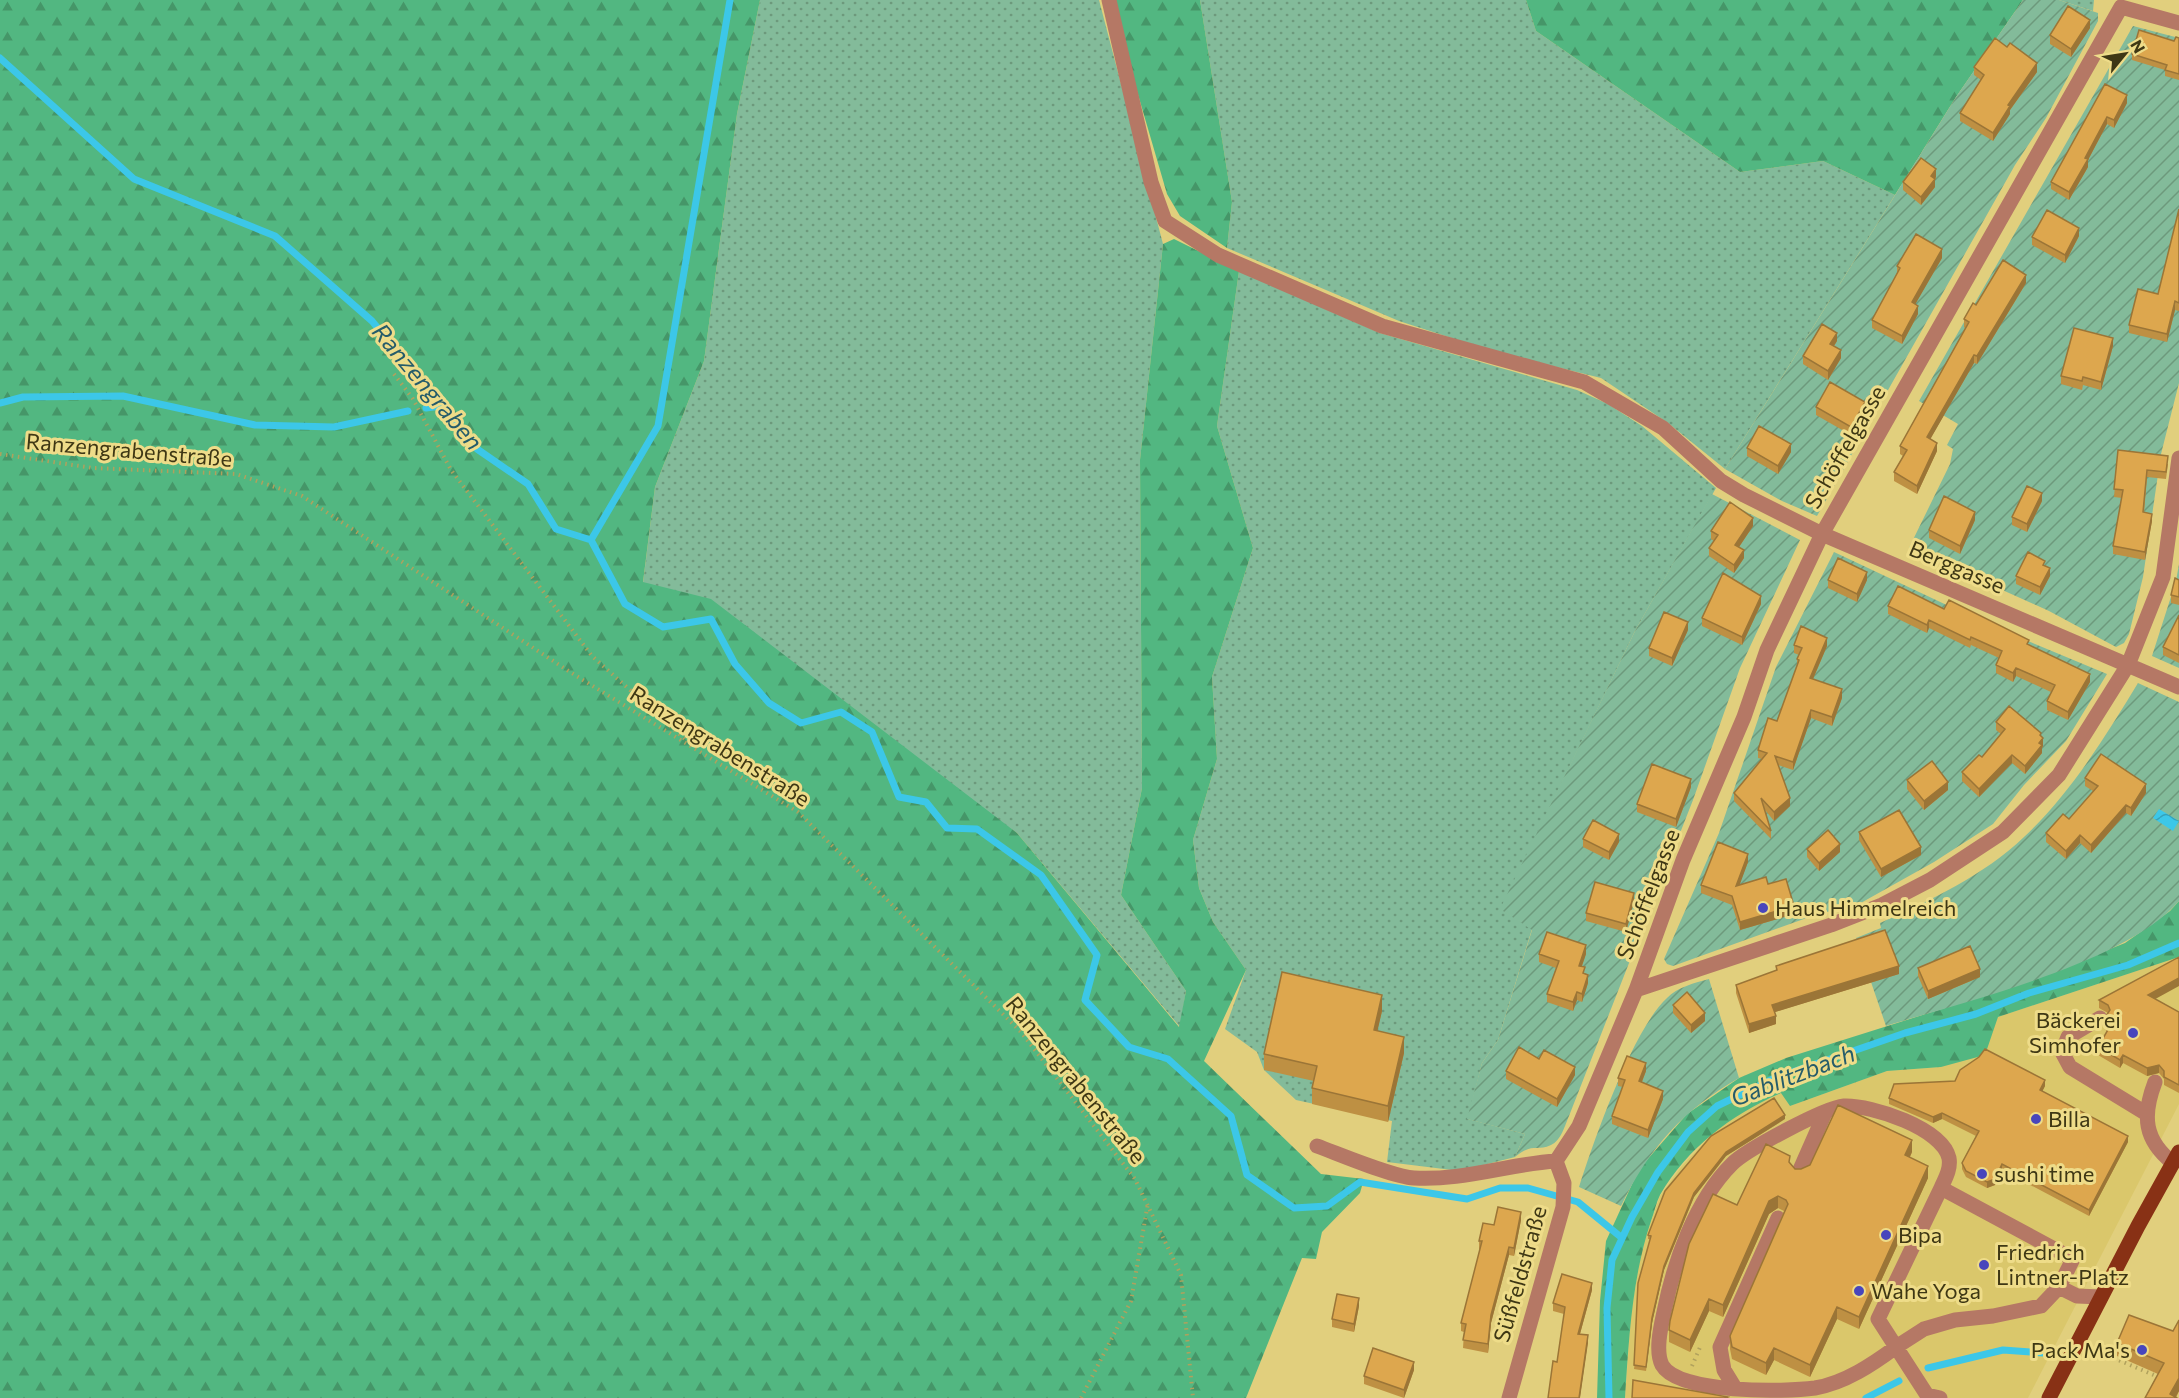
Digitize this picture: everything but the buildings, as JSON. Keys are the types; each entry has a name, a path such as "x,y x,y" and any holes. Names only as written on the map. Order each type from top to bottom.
{"main road":[{"path":"2049,1398 2176,1157"}],"street":[{"name":"Berggasse","path":"1109,0 1151,182 1165,220 1218,255 1382,326 1584,382 1663,428 1721,481 1822,534 2179,687"},
{"name":"Schöffelgasse","path":"1556,1161 1578,1126 1636,990 1683,860 1744,717 1767,650 1822,534 2121,7 2179,23"},
{"path":"1636,990 1831,925 1882,905 1930,880 2003,832 2059,775 2128,665 2163,577 2179,458"},
{"path":"2100,1018 2068,1037 2062,1052 2070,1067 2147,1114"},
{"path":"2155,1082 2148,1101 2150,1137 2160,1152 2176,1157"},
{"path":"1940,1398 1927,1395 1896,1347 1878,1319 1941,1188 1948,1172 1949,1160 1944,1146 1935,1137 1875,1110 1844,1106 1825,1113 1793,1127 1734,1162 1723,1173 1699,1212 1668,1293 1661,1326 1659,1356 1667,1371 1685,1381 1757,1393 1816,1388 1849,1376 1896,1347 1924,1329 1955,1320 1993,1316 2041,1306 2059,1287 2073,1259 1941,1188"},
{"path":"1799,1172 1825,1113"},
{"path":"1317,1146 1412,1178 1475,1175 1537,1162 1556,1161"},
{"name":"Süßfeldstraße","path":"1509,1398 1563,1207 1565,1191 1556,1161"},
{"path":"1735,1388 1721,1360 1720,1347 1778,1218"},
{"path":"2059,1287 2077,1296 2101,1296"}],"path":[{"path":"394,374 413,399 451,470 592,656 696,749"},
{"name":"Ranzengrabenstraße","path":"0,454 93,468 236,474 303,496 560,665 798,812 1021,1032 1135,1179 1181,1275 1193,1398"},
{"path":"1081,1398 1131,1301 1148,1203"},
{"path":"1685,1381 1702,1344"},
{"path":"2097,1351 2168,1380"}],"shaded area":[{"path":"2179,957 2179,1104 2028,1398 1625,1398 1631,1314 1642,1247 1660,1196 1681,1167 1714,1132 1749,1107 1782,1093 1790,1106 1887,1071 1941,1067 1998,1017"}],"green space":[{"path":"0,0 760,0 737,114 704,361 655,487 643,582 711,599 1017,833 1179,1027 1186,991 1121,895 1142,788 1140,460 1163,244 1174,239 1239,271 1217,426 1253,548 1212,677 1217,759 1193,840 1199,888 1213,922 1246,970 1204,1061 1321,1174 1364,1179 1360,1193 1322,1232 1316,1259 1302,1258 1246,1398 0,1398"},
{"path":"760,0 1099,0 1163,244 1140,460 1142,788 1121,895 1186,991 1180,1027 1017,833 643,583 655,487 704,361 737,114"},
{"path":"1114,0 1200,0 1232,202 1227,248 1180,216 1167,194 1130,67"},
{"path":"1200,0 1526,0 1536,31 1740,172 1823,161 1895,195 1725,469 1668,423 1601,378 1495,352 1399,321 1227,248 1232,202"},
{"path":"1526,0 2023,0 1956,97 1895,195 1823,161 1740,172 1536,31"},
{"path":"2023,0 2059,0 2098,13 2098,21 2046,118 2015,165 1817,516 1782,501 1725,469 1956,97"},
{"path":"2059,0 2094,0 2093,11"},
{"path":"2133,26 2179,38 2179,383 2161,454 2143,577 2129,634 2124,643 2116,647 2049,611 1909,548 1950,464 1953,449 1947,445 1958,424 1919,401"},
{"path":"1239,271 1380,333 1577,390 1608,404 1642,426 1716,488 1635,631 1501,909 1532,929 1498,1040 1482,1063 1468,1119 1525,1134 1515,1157 1460,1171 1387,1162 1392,1121 1296,1100 1264,1070 1257,1052 1225,1029 1246,970 1213,922 1199,888 1193,840 1217,759 1212,677 1253,548 1217,426"},
{"path":"1712,494 1800,540 1740,668 1693,800 1562,1132 1551,1145 1530,1148 1515,1157 1525,1134 1467,1119 1482,1063 1498,1040 1532,930 1500,909 1635,631"},
{"path":"1834,552 1987,624 2107,674 2066,741 2024,785 1993,824 1934,862 1859,904 1815,915 1673,966 1667,964 1664,959 1719,833 1776,667"},
{"path":"2179,564 2179,668 2152,656 2176,581"},
{"path":"2138,683 2179,702 2179,901 2154,923 2122,943 2084,961 2000,992 1886,1026 1856,938 1881,928 1880,923 1937,896 1974,875 2024,837 2072,783 2100,744"},
{"path":"2179,901 2179,957 1998,1017 1985,1055 1941,1067 1887,1071 1790,1106 1781,1093 1745,1111 1712,1134 1683,1162 1660,1195 1656,1205 1635,1286 1625,1398 1597,1398 1600,1301 1606,1241 1639,1169 1687,1114 1739,1078 1786,1058 2027,982 2125,943 2170,911"},
{"path":"1709,979 1739,1078 1701,1103 1670,1132 1644,1166 1621,1206 1579,1187 1616,1086 1641,1034 1654,1013 1676,991"}],"water":[{"path":"2159,809 2179,821 2173,831 2153,818"}],"waterway":[{"path":"591,540 658,426 730,0"},
{"name":"Ranzengraben","path":"0,58 134,179 275,236 372,321 477,449 528,484 556,529 591,540 625,604 663,627 711,619 735,664 769,703 801,723 841,712 872,732 899,797 926,802 947,828 977,829 1041,875 1097,955 1085,1000 1129,1047 1168,1059 1231,1116 1247,1175 1294,1208 1327,1206 1360,1182 1467,1199 1500,1188 1528,1188 1578,1202 1622,1238"},
{"path":"0,403 23,397 123,396 255,425 334,427 408,411"},
{"path":"426,408 441,406"},
{"name":"Gablitzbach","path":"1609,1398 1607,1308 1612,1260 1632,1217 1658,1172 1688,1132 1717,1106 1775,1078 1905,1033 1976,1014 2029,993 2128,965 2179,943"},
{"path":"1928,1368 2003,1350 2044,1353"},
{"path":"1866,1398 1899,1381"}],"place":[{"name":"Haus Himmelreich","path":"1763,908"},
{"name":"Bäckerei Simhofer","path":"2133,1033"},
{"name":"Billa","path":"2036,1119"},
{"name":"sushi time","path":"1982,1174"},
{"name":"Bipa","path":"1886,1235"},
{"name":"Friedrich Lintner-Platz","path":"1984,1265"},
{"name":"Wahe Yoga","path":"1859,1291"},
{"name":"Pack Ma's","path":"2142,1350"}]}
